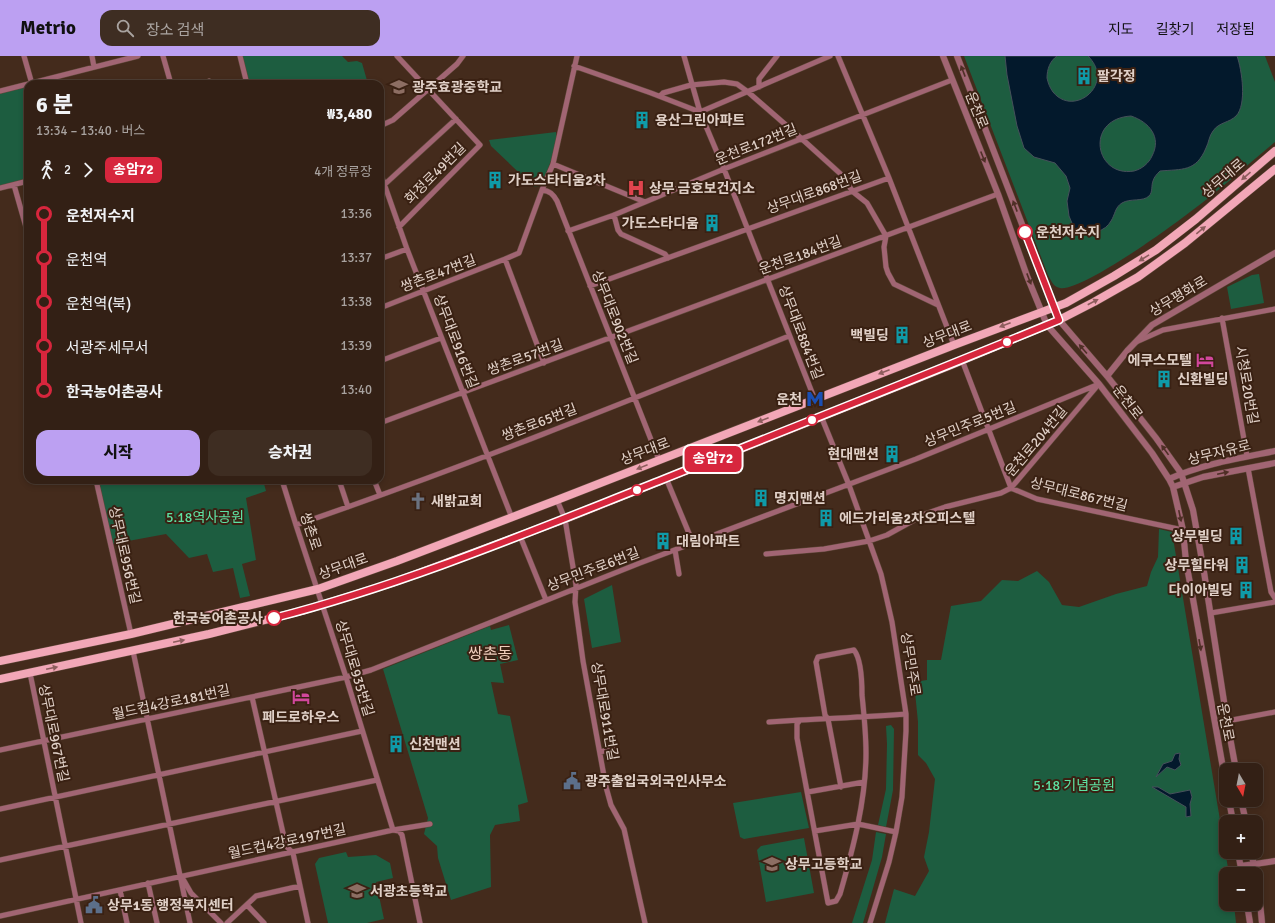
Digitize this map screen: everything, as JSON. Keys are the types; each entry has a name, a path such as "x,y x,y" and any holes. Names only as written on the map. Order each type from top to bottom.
{"main road":[{"name":"상무대로","path":"0,661 131,634 318,589 512,518 954,345 1053,308 1080,296 1156,250 1196,219 1275,151"},
{"name":"상무대로","path":"0,679 209,634 322,605 416,575 565,519 1059,320 1138,277 1185,243 1275,169"}],"street":[{"path":"24,56 30,80"},
{"path":"92,56 94,67"},
{"path":"43,80 138,56"},
{"path":"163,56 170,80"},
{"path":"240,56 246,80"},
{"name":"화정로49번길","path":"397,56 480,145 399,227"},
{"path":"384,124 393,120 457,64 463,56"},
{"name":"쌍촌로47번길","path":"384,307 519,254 553,164 562,128 574,66 578,56"},
{"name":"상무대로884번길","path":"684,56 700,112 748,229 814,400"},
{"path":"759,87 759,79 777,56"},
{"path":"574,66 660,96 700,112 830,56"},
{"path":"838,56 864,115 954,345"},
{"name":"운천로","path":"943,56 998,194 1047,325 1099,384 1152,453 1173,487 1183,530 1186,562 1222,763"},
{"name":"운천로","path":"957,56 1053,308 1059,320 1107,376 1156,438 1181,473 1185,483 1193,510 1211,613 1226,721 1235,763"},
{"name":"운천로172번길","path":"568,231 614,215 724,169 952,80"},
{"path":"660,96 663,93 691,84 724,82 736,84 748,92 802,138 844,177 852,191 867,203 886,236 884,247 888,273 894,284 938,305"},
{"path":"0,91 24,85"},
{"name":"화정로49번길","path":"384,185 456,119"},
{"path":"553,164 645,202"},
{"name":"상무대로868번길","path":"748,229 889,178"},
{"path":"0,188 24,182"},
{"path":"14,185 24,220"},
{"name":"상무대로916번길","path":"384,185 441,338 512,518"},
{"name":"상무대로902번길","path":"542,190 549,190 554,195 659,460"},
{"name":"운천로184번길","path":"610,338 998,194"},
{"path":"614,215 618,230 621,234 665,254 668,258"},
{"path":"590,286 748,229"},
{"path":"384,258 407,249"},
{"name":"상무평화로","path":"1107,376 1120,359 1152,325 1275,253"},
{"path":"505,259 544,363"},
{"path":"1135,343 1163,330 1275,309"},
{"name":"시청로20번길","path":"1222,318 1247,456"},
{"name":"쌍촌로65번길","path":"296,525 380,495 634,398 790,336"},
{"path":"384,359 441,338"},
{"name":"쌍촌로57번길","path":"384,422 610,338"},
{"name":"상무대로867번길","path":"962,360 1011,488 1037,499 1183,530"},
{"name":"상무민주로5번길","path":"849,484 1099,384"},
{"name":"운천로204번길","path":"766,554 807,552 870,541 887,535 925,514 1001,493 1011,488 1099,384"},
{"name":"상무민주로","path":"821,416 849,484 881,574 888,603 906,714 902,797 896,832 889,862 870,923"},
{"name":"상무자유로","path":"1169,479 1181,473 1247,456 1275,451"},
{"name":"상무자유로","path":"1173,487 1203,477 1275,463"},
{"name":"상무자유로","path":"1248,468 1271,592 1275,598"},
{"path":"666,478 693,543"},
{"name":"상무대로956번길","path":"97,484 131,634"},
{"name":"쌍촌로","path":"283,484 318,589"},
{"path":"340,484 348,507"},
{"path":"376,484 380,495"},
{"name":"상무민주로6번길","path":"346,677 371,670 674,550 849,484"},
{"name":"상무대로911번길","path":"557,500 565,519 576,585 575,602 583,661 608,796 611,805 624,829 645,923"},
{"path":"520,536 546,600"},
{"path":"674,550 679,574"},
{"name":"상무대로935번길","path":"318,589 393,830"},
{"path":"1211,613 1275,602"},
{"path":"800,720 797,724 797,738 828,903 836,900 840,894 858,824 864,782 866,753 862,680 857,654 854,650 823,655 818,657 816,662 825,715 828,718 841,786"},
{"path":"133,651 190,923"},
{"name":"상무대로967번길","path":"30,673 81,923"},
{"name":"월드컵4강로181번길","path":"0,750 346,677"},
{"path":"252,697 286,846 293,853 308,923"},
{"path":"1226,721 1275,712"},
{"path":"769,722 828,718 864,718 906,714"},
{"name":"상무대로935번길","path":"55,797 362,731"},
{"path":"600,752 616,748"},
{"path":"0,860 377,780"},
{"path":"808,792 864,782"},
{"name":"상무대로967번길","path":"0,809 55,797"},
{"name":"월드컵4강로197번길","path":"0,916 393,830 430,824"},
{"path":"815,831 858,824 896,832"},
{"path":"393,830 399,831 402,835 420,923"},
{"path":"1240,859 1241,866 1254,865 1275,860"},
{"path":"1253,859 1254,865"},
{"path":"181,876 191,892 221,923"},
{"path":"148,884 157,923"},
{"path":"227,923 256,896 300,886"},
{"path":"120,890 127,923"},
{"path":"247,905 264,923"},
{"path":"1248,911 1250,923"},
{"path":"1261,911 1262,923"}],"green space":[{"path":"242,56 342,56 348,62 357,61 362,63 367,80 249,80"},
{"path":"964,56 1265,56 1275,82 1275,142 1201,204 1146,244 1105,270 1086,280 1071,286 1060,288 1052,283 1048,275"},
{"path":"24,85 24,182 0,188 0,91"},
{"path":"556,132 554,153 549,167 540,186 534,187 491,146 489,140"},
{"path":"1259,274 1264,303 1231,309 1227,287 1252,275"},
{"name":"5.18역사공원","path":"100,484 264,484 266,491 246,498 256,560 242,564 250,596 240,598 233,568 213,572 207,554 189,558 166,534 112,544"},
{"name":"5·18 기념공원","path":"1159,529 1172,532 1219,815 1219,859 1226,859 1228,867 1219,867 1219,911 1235,911 1236,923 885,923 894,889 915,896 929,871 924,857 929,832 935,779 926,763 918,755 918,722 914,682 927,680 927,660 941,660 951,606 981,601 1002,580 1018,581 1037,571 1049,582 1062,605 1079,607 1116,594 1147,586 1151,572 1158,557"},
{"path":"612,585 621,642 592,648 584,599"},
{"path":"509,625 518,660 500,664 504,683 491,682 498,714 510,716 528,802 518,805 520,821 495,825 490,835 491,887 451,900 438,858 437,846 424,834 428,818 383,669 490,626 491,630"},
{"path":"891,725 894,729 893,790 886,827 878,825 886,789 886,726"},
{"path":"801,792 809,828 744,839 740,837 733,803"},
{"path":"876,832 886,834 882,857 863,923 852,923 872,860"},
{"path":"804,838 814,893 766,902 757,850 761,846"},
{"path":"346,852 348,857 376,855 390,863 393,878 376,882 384,919 367,923 328,923 315,864 319,858"}],"water":[{"name":"운천저수지","path":"1005,56 1057,56 1052,60 1048,68 1048,82 1053,92 1062,99 1071,101 1081,99 1089,94 1095,87 1097,77 1095,67 1088,56 1237,56 1242,78 1242,104 1236,116 1215,128 1202,156 1198,161 1188,168 1160,171 1153,180 1151,193 1149,196 1143,199 1122,203 1105,228 1089,234 1081,235 1074,228 1069,216 1067,201 1070,188 1066,176 1055,163 1034,157 1024,148 1017,126 1007,75","holes":["1131,116 1143,122 1152,131 1155,149 1149,161 1142,167 1134,171 1121,171 1110,166 1104,157 1100,147 1101,137 1106,127 1116,120"]},
{"path":"1180,753 1179,759 1181,765 1175,770 1167,767 1156,777 1163,764 1172,761 1175,754"},
{"path":"1152,787 1158,787 1170,794 1190,790 1192,797 1190,804 1191,816 1186,817 1186,807"}],"bus line":[{"name":"송암72","path":"274,618 305,610 416,575 565,519 951,365 1059,320 1053,308 1025,232"}],"place":[{"name":"팔각정","path":"1084,76"},
{"name":"광주효광중학교","path":"399,87"},
{"name":"용산그린아파트","path":"642,120"},
{"name":"가도스타디움2차","path":"495,180"},
{"name":"상무 금호보건지소","path":"636,188"},
{"name":"가도스타디움","path":"712,223"},
{"name":"운천저수지","path":"1025,232"},
{"name":"백빌딩","path":"902,335"},
{"name":"에쿠스모텔","path":"1205,360"},
{"name":"신환빌딩","path":"1164,379"},
{"name":"운천","path":"815,399"},
{"name":"현대맨션","path":"892,454"},
{"name":"명지맨션","path":"761,498"},
{"name":"새밝교회","path":"418,501"},
{"name":"에드가리움2차오피스텔","path":"826,518"},
{"name":"상무빌딩","path":"1236,536"},
{"name":"대림아파트","path":"663,541"},
{"name":"상무힐타워","path":"1242,565"},
{"name":"다이아빌딩","path":"1246,590"},
{"name":"한국농어촌공사","path":"274,618"},
{"name":"페드로하우스","path":"301,697"},
{"name":"신천맨션","path":"396,744"},
{"name":"광주출입국외국인사무소","path":"572,781"},
{"name":"상무고등학교","path":"772,864"},
{"name":"서광초등학교","path":"357,891"},
{"name":"상무1동 행정복지센터","path":"94,905"}],"district":[{"name":"쌍촌동","path":"490,653"}]}
